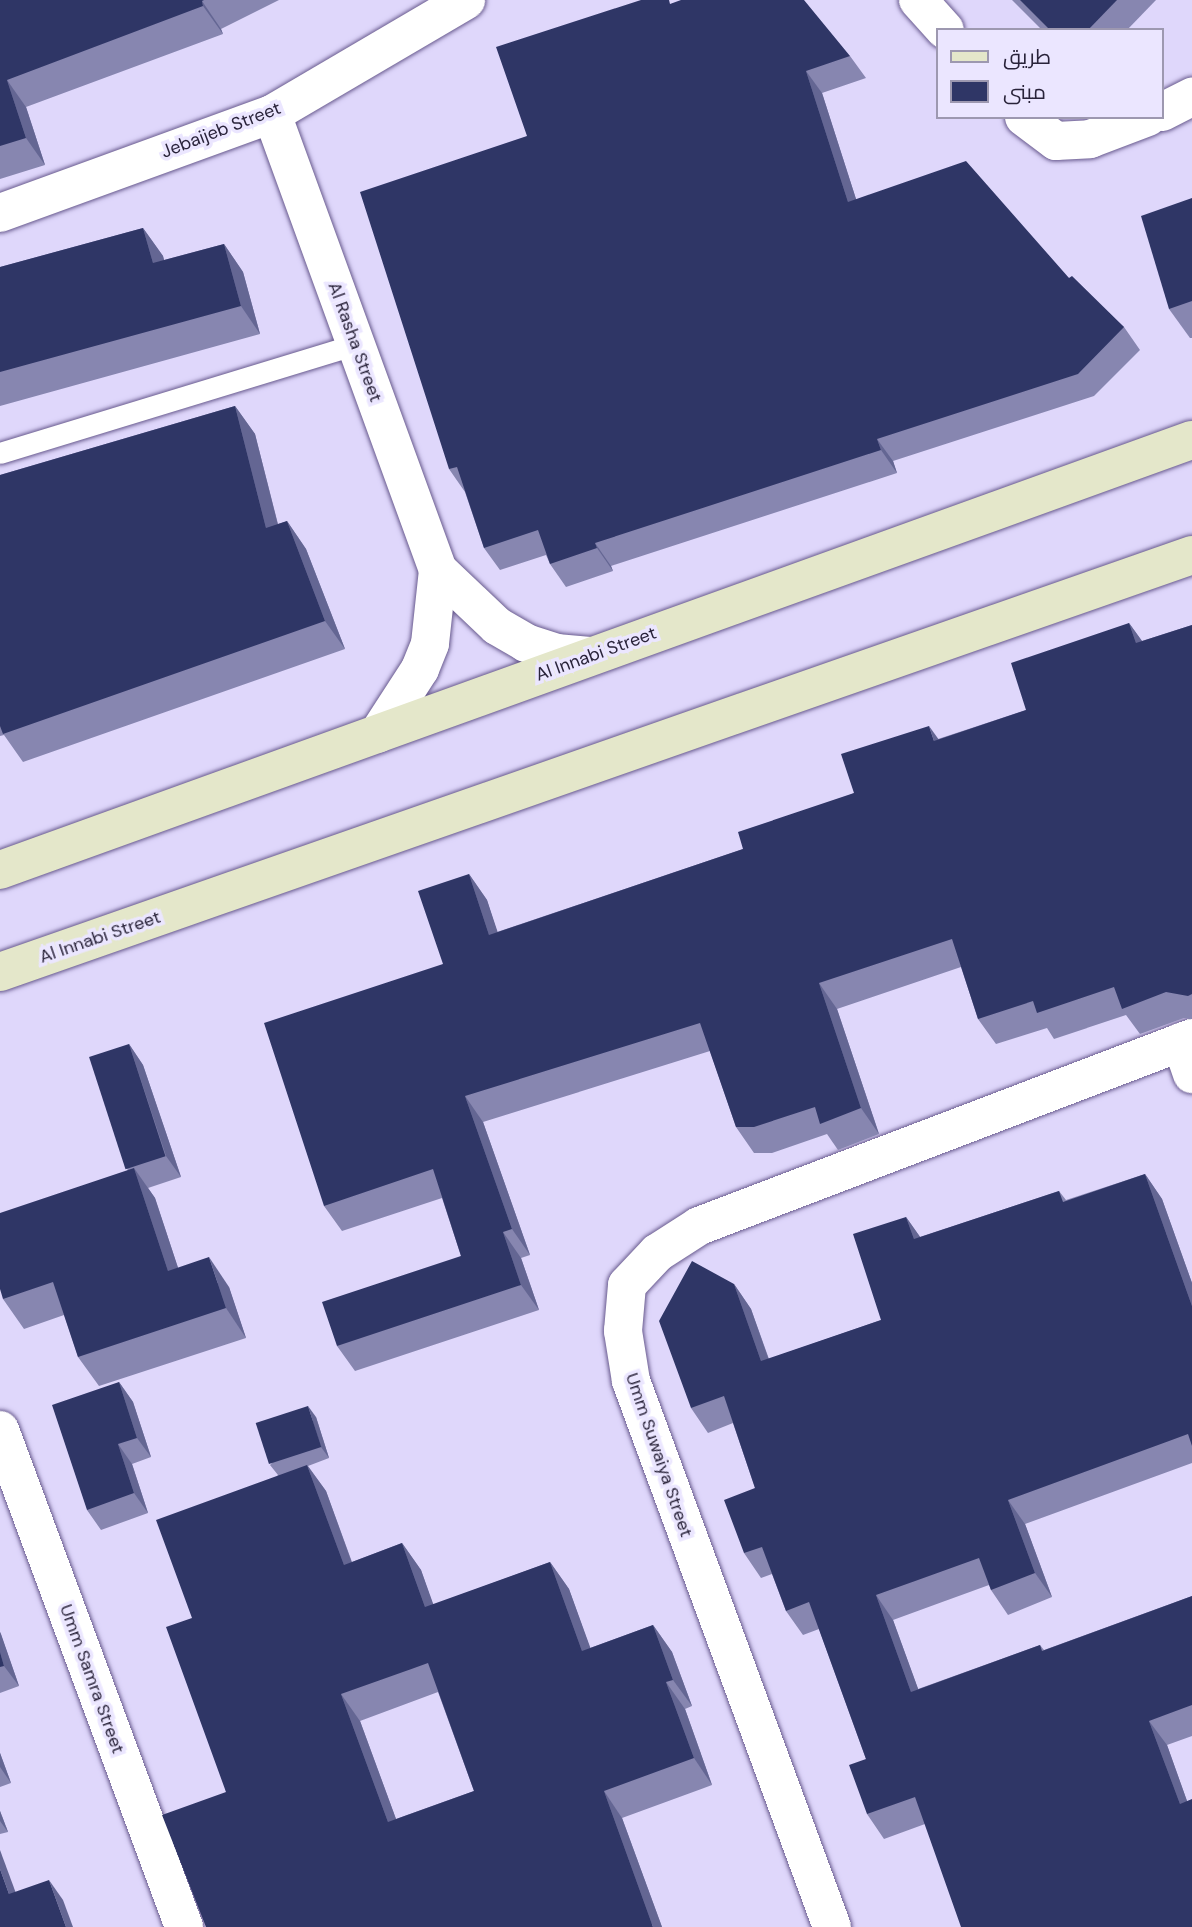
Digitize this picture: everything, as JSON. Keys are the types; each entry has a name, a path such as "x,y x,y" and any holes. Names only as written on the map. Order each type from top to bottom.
{"street":[{"name":"Jebaijeb Street","path":"0,213 272,114 466,0"},
{"path":"918,0 943,28"},
{"path":"1164,111 1192,97"},
{"name":"Al Rasha Street","path":"272,114 438,570 430,644 409,689 378,734"},
{"path":"1027,119 1056,141 1090,139 1143,119"},
{"name":"Al Innabi Street","path":"0,870 1192,440"},
{"name":"Al Innabi Street","path":"0,972 1192,555"},
{"name":"Al Rasha Street","path":"438,570 497,625 526,643 556,653 590,656"},
{"name":"Umm Suwaiya Street","path":"832,1927 631,1381 623,1331 627,1285 657,1253 699,1226 1188,1051"},
{"name":"Umm Samra Street","path":"0,1430 10,1487 184,1927"}],"lane":[{"path":"0,453 356,344"}],"building":[{"path":"0,0 204,0 203,6 7,80 26,138 0,146"},
{"path":"641,0 669,0 670,4 681,0 804,0 850,56 806,71 848,202 966,161 1069,278 1072,276 1124,327 1078,374 877,439 881,450 595,543 597,548 550,564 538,530 484,548 457,467 449,469 360,192 527,136 496,47"},
{"path":"1020,0 1117,0 1090,28 1048,28"},
{"path":"1192,198 1192,301 1169,309 1141,216"},
{"path":"143,228 153,263 224,244 241,306 0,372 0,267"},
{"path":"235,406 266,528 287,521 325,621 3,734 0,726 0,475"},
{"path":"1129,623 1136,643 1192,625 1192,994 1188,996 1166,992 1122,1009 1114,987 1037,1013 1033,1001 978,1019 952,939 819,983 861,1108 820,1124 815,1107 754,1127 736,1127 700,1023 465,1096 512,1229 503,1232 521,1285 337,1346 322,1302 461,1256 433,1169 324,1206 264,1023 443,964 418,891 469,874 489,935 743,849 738,832 854,793 841,754 929,726 934,741 1026,710 1011,663"},
{"path":"129,1044 165,1156 126,1169 89,1057"},
{"path":"134,1168 168,1271 209,1257 226,1308 78,1357 53,1282 3,1299 0,1289 0,1213"},
{"path":"1145,1174 1192,1306 1192,1446 1188,1434 1008,1500 1035,1573 991,1590 979,1558 876,1595 911,1692 1040,1645 1042,1651 1192,1596 1192,1705 1149,1721 1180,1804 1192,1799 1192,1927 961,1927 915,1797 867,1814 849,1765 866,1759 809,1602 786,1611 762,1547 744,1553 724,1500 755,1488 724,1396 691,1408 659,1321 692,1261 734,1284 761,1361 881,1320 853,1234 906,1217 914,1239 1059,1191 1063,1202"},
{"path":"119,1382 137,1438 118,1444 134,1493 87,1510 52,1405"},
{"path":"308,1406 321,1447 269,1464 256,1423"},
{"path":"307,1465 344,1565 402,1543 425,1607 550,1562 582,1651 653,1625 673,1680 666,1682 694,1758 604,1791 653,1927 206,1927 162,1815 226,1792 166,1627 192,1618 156,1520","holes":["428,1663 474,1791 388,1822 341,1694"]},
{"path":"0,1869 9,1894 49,1880 66,1927 0,1927"}]}
